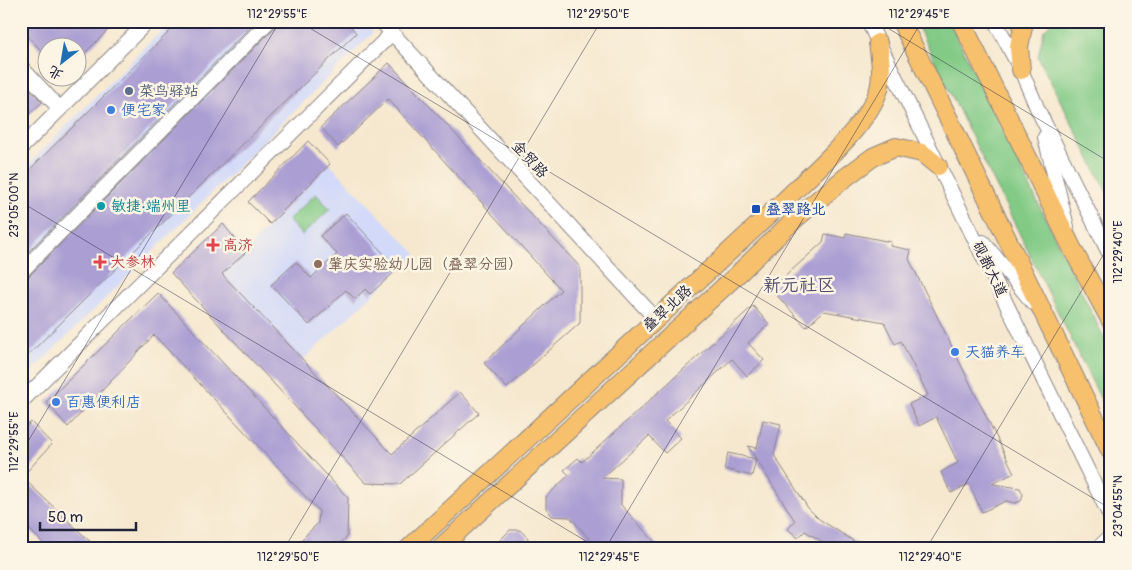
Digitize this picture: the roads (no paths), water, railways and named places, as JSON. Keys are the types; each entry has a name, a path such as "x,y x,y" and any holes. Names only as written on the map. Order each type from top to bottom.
{"main road":[{"name":"砚都大道","path":"901,21 1111,452"},
{"path":"961,21 1073,250 1111,321"},
{"path":"1021,70 1019,47 1024,21"},
{"name":"叠翠北路","path":"408,549 655,318 785,200 834,151 874,104 880,80 878,43"},
{"name":"叠翠北路","path":"439,549 738,274 796,218 846,177 873,157 896,148 922,154 938,166"},
{"path":"834,151 844,152 850,160 846,177"}],"street":[{"path":"21,148 148,21"},
{"path":"21,272 269,21"},
{"name":"金贸路","path":"381,21 655,318"},
{"name":"砚都大道","path":"868,21 938,166 969,224 1111,518"},
{"path":"995,21 1021,70 1038,110 1111,258"},
{"path":"21,402 392,33"},
{"path":"21,67 60,109"},
{"path":"1038,110 1073,250"},
{"path":"969,224 1045,318"},
{"path":"1097,549 1111,536"}],"place":[{"name":"菜鸟驿站","path":"129,91"},
{"name":"便宅家","path":"111,110"},
{"name":"敏捷·端州里","path":"101,206"},
{"name":"叠翠路北","path":"756,209"},
{"name":"高济","path":"213,245"},
{"name":"大参林","path":"100,262"},
{"name":"肇庆实验幼儿园（叠翠分园）","path":"318,264"},
{"name":"天猫养车","path":"955,352"},
{"name":"百惠便利店","path":"56,402"}],"district":[{"name":"新元社区","path":"799,285"}]}
